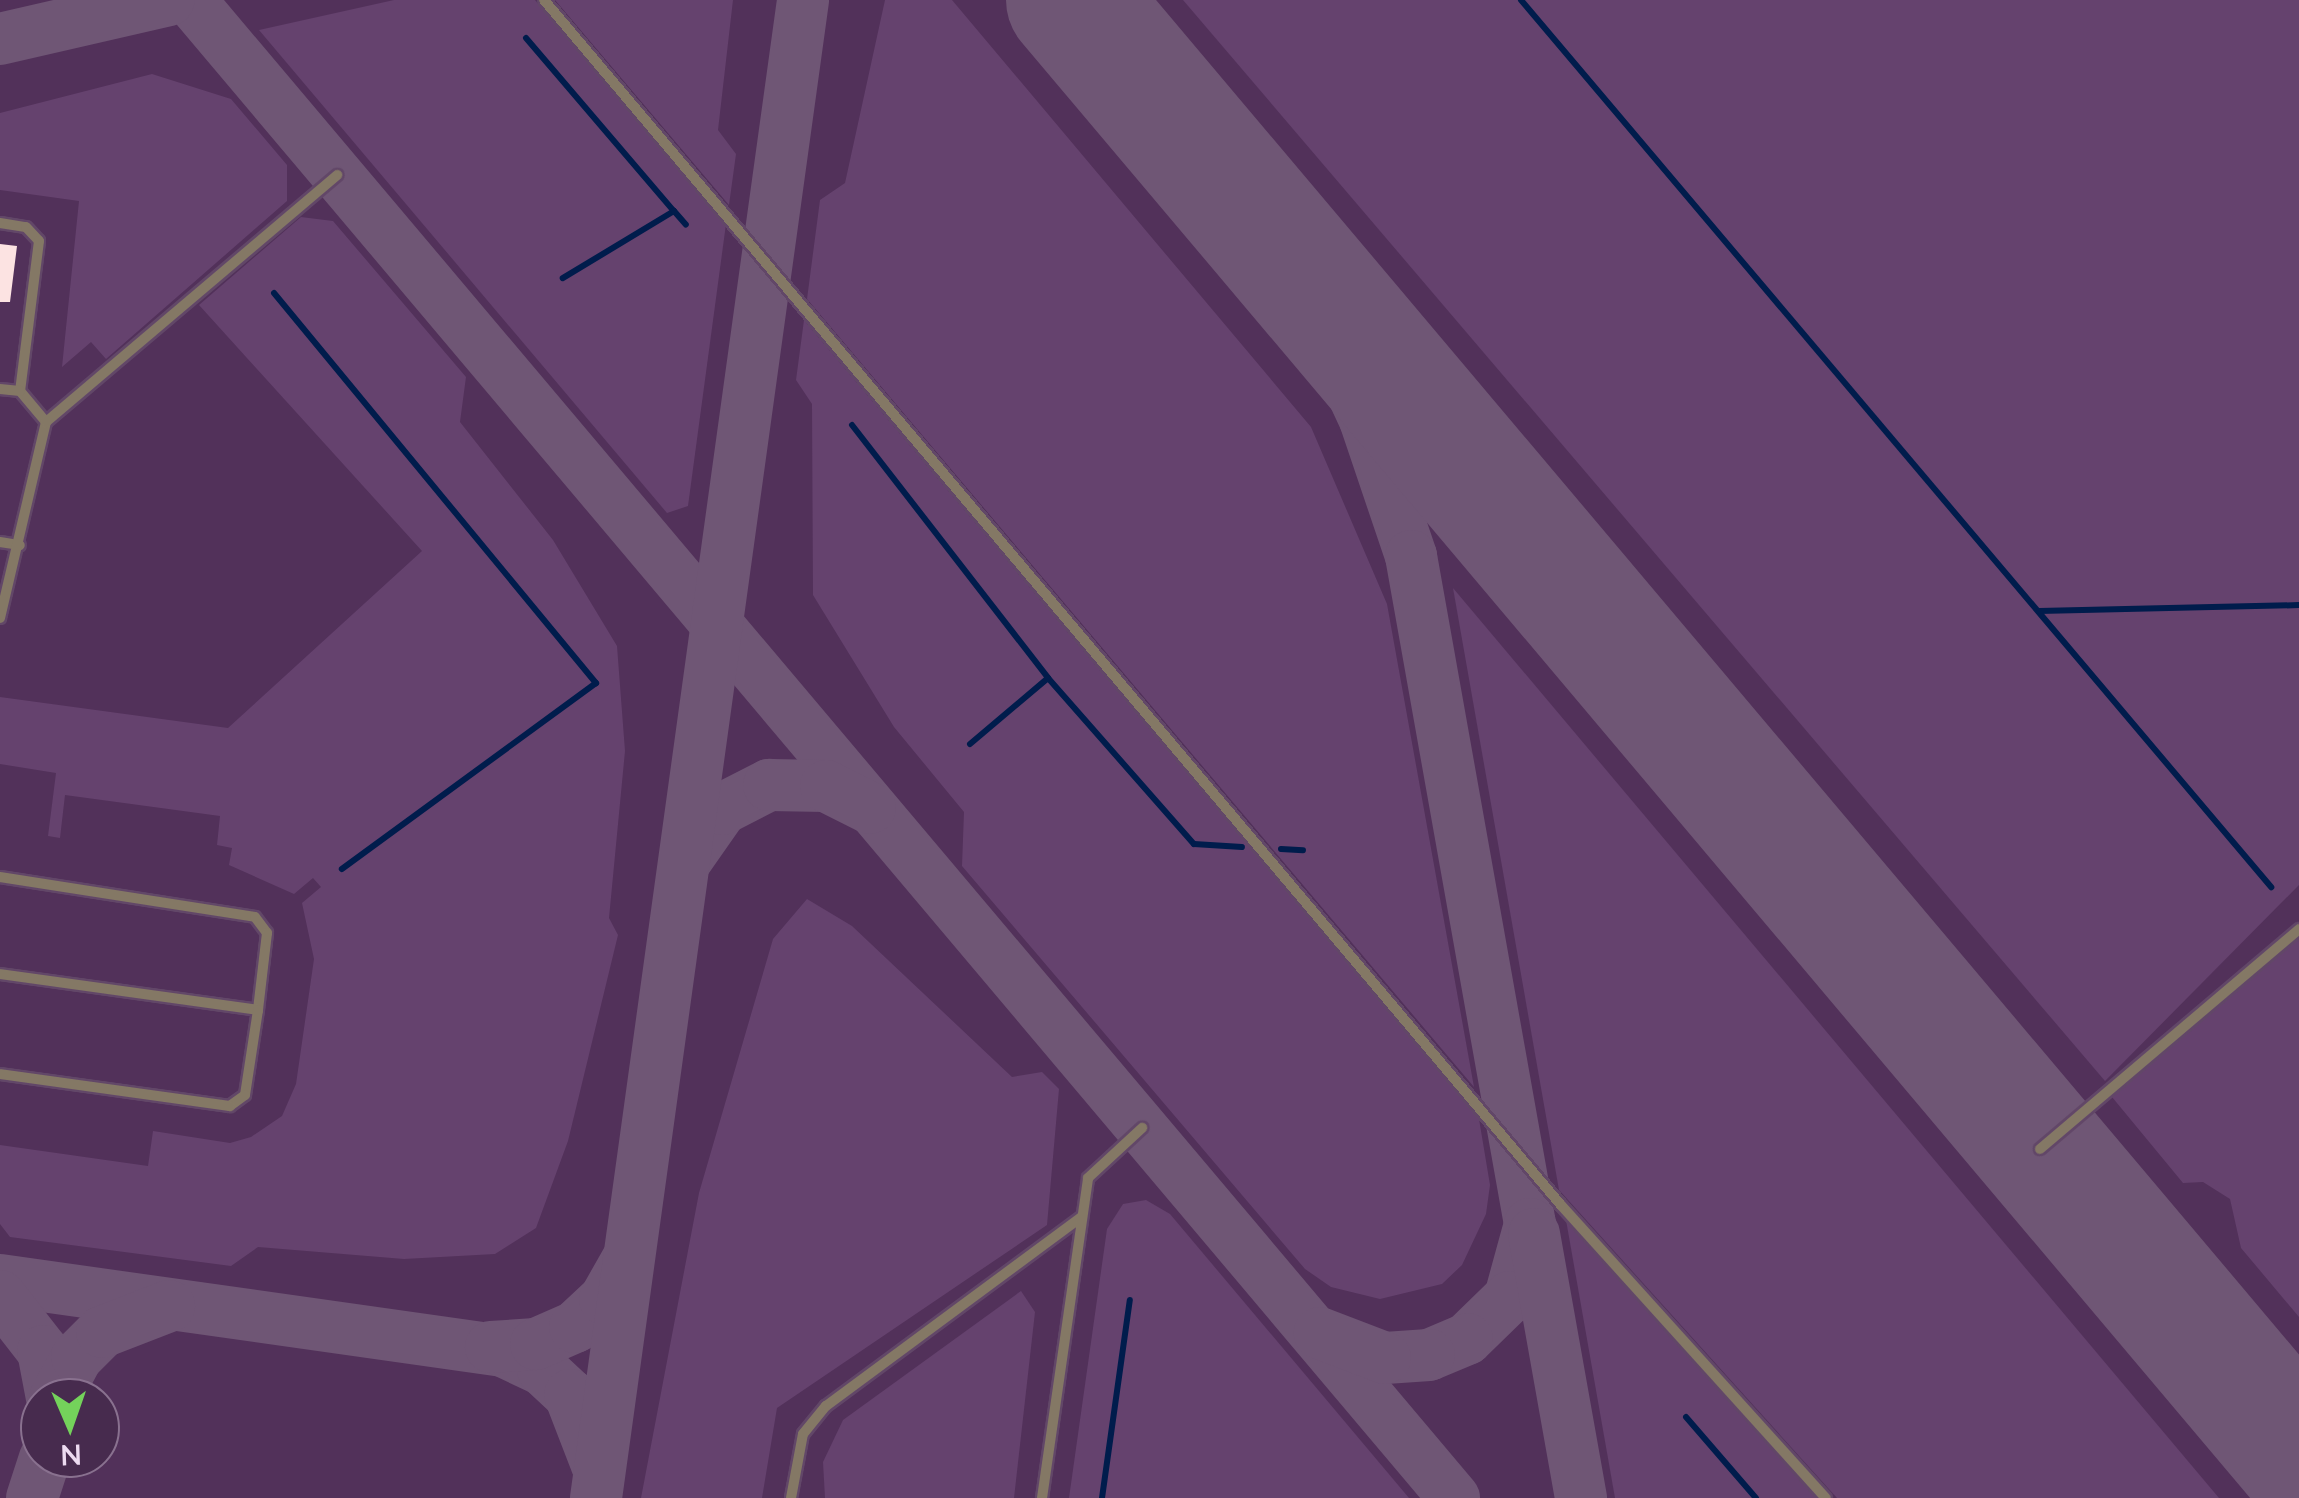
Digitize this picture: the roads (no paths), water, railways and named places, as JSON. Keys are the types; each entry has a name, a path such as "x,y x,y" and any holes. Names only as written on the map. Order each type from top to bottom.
{"lane":[{"path":"544,0 1561,1205 1826,1498"},
{"path":"0,618 46,422 337,174"},
{"path":"0,223 33,230 39,241 20,392"},
{"path":"0,389 20,392 46,422"},
{"path":"0,542 20,545"},
{"path":"0,877 256,916 268,934 245,1095 230,1106 0,1074"},
{"path":"2040,1148 2299,929"},
{"path":"0,974 258,1010"},
{"path":"1042,1498 1088,1178 1142,1128"},
{"path":"791,1498 803,1434 826,1406 1081,1216"}],"waterway":[{"path":"1521,0 2271,887"},
{"path":"526,38 674,211 563,278"},
{"path":"674,211 686,225"},
{"path":"274,293 596,683 342,869"},
{"path":"852,425 1048,678 1194,844 1242,847"},
{"path":"2039,611 2299,605"},
{"path":"970,744 1048,678"},
{"path":"1281,849 1303,850"},
{"path":"1102,1498 1130,1300"},
{"path":"1686,1417 1756,1498"}]}
